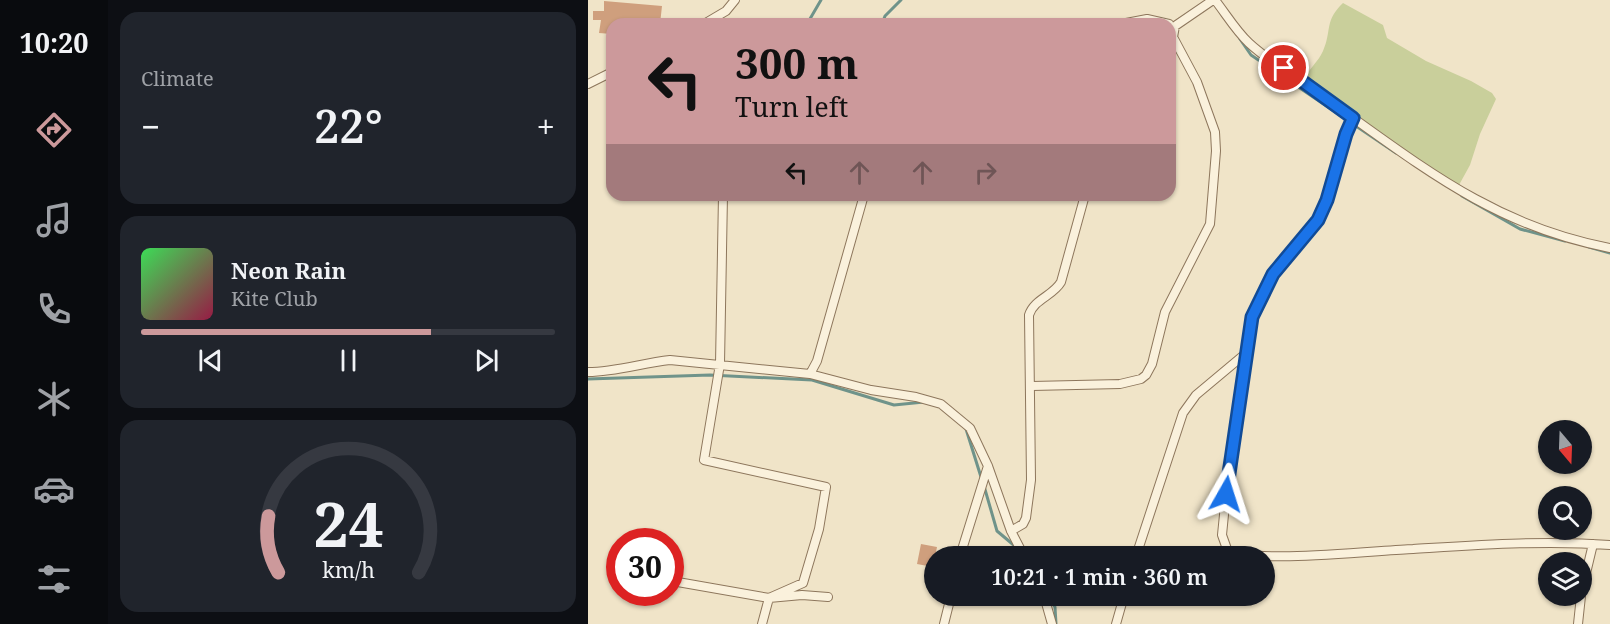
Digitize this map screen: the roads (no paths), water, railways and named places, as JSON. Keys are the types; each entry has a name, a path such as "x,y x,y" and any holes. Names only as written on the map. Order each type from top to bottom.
{"street":[{"path":"714,18 726,11 735,0"},
{"path":"1176,22 1214,0 1250,43 1352,120 1432,174 1492,209 1573,241 1610,248"},
{"path":"1032,386 1120,384 1141,379 1152,364 1165,312 1210,224 1216,151 1215,132 1197,82 1176,43"},
{"path":"588,84 606,75"},
{"path":"1352,120 1327,200 1318,220 1273,274 1252,317 1228,474 1222,535 1227,549 1239,554 1306,555 1412,549 1610,545"},
{"path":"723,201 720,364 704,460 826,487 819,529 803,583 769,598"},
{"path":"810,374 817,361 862,201"},
{"path":"1011,531 1023,524 1026,518 1031,480 1032,386 1029,315 1036,303 1056,290 1060,282 1083,201"},
{"path":"1139,546 1183,413 1196,395 1245,354"},
{"path":"588,372 618,370 650,362 670,360 720,364 810,374 871,390 941,404 970,428 988,466 1011,531 1019,546"},
{"path":"963,546 988,466"},
{"path":"1591,552 1593,544"},
{"path":"684,583 769,598 828,597"},
{"path":"762,624 769,598"},
{"path":"944,624 948,606"},
{"path":"1047,606 1052,624"},
{"path":"1119,623 1122,606"},
{"path":"1578,624 1580,606"}],"waterway":[{"path":"810,18 821,0"},
{"path":"884,18 901,0"},
{"path":"1240,39 1251,55 1396,153"},
{"path":"1462,196 1520,229 1565,241"},
{"path":"1589,247 1610,253"},
{"path":"588,379 710,375 812,380 894,405 924,402"},
{"path":"966,429 981,477"},
{"path":"984,486 997,531 1015,546"},
{"path":"1054,606 1056,624"}]}
